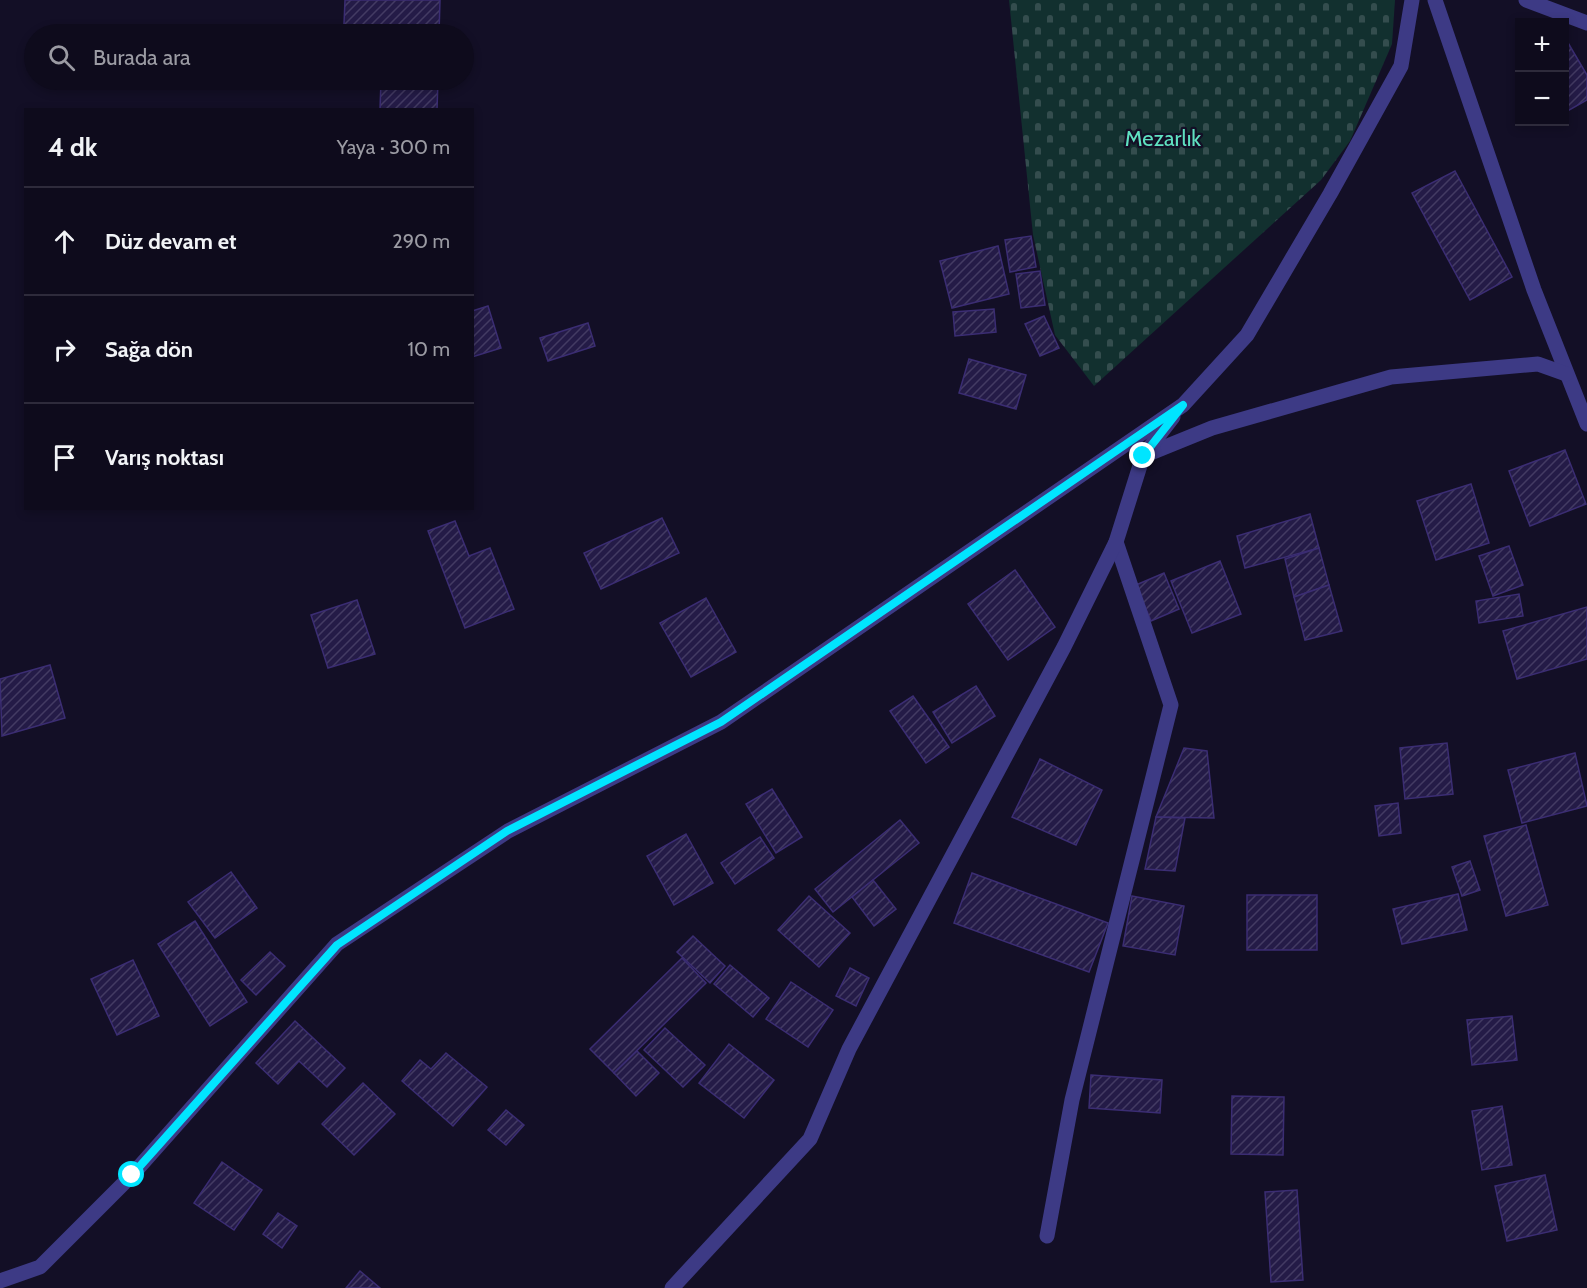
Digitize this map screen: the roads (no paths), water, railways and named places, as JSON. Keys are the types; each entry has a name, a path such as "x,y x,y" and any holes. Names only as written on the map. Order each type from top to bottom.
{"street":[{"path":"672,1288 810,1139 849,1049 1064,647 1116,542 1143,456 1183,405 1247,335 1330,194 1401,66 1412,0"},
{"path":"1435,0 1534,290 1587,424"},
{"path":"1526,0 1587,23"},
{"path":"1143,456 1212,428 1391,377 1538,364 1566,374"},
{"path":"0,1281 40,1267 123,1184 337,945 507,831 721,722 1183,405"},
{"path":"1047,1236 1071,1100 1171,705 1116,542"}],"park label":[{"name":"Mezarlık","path":"1163,138"}]}
